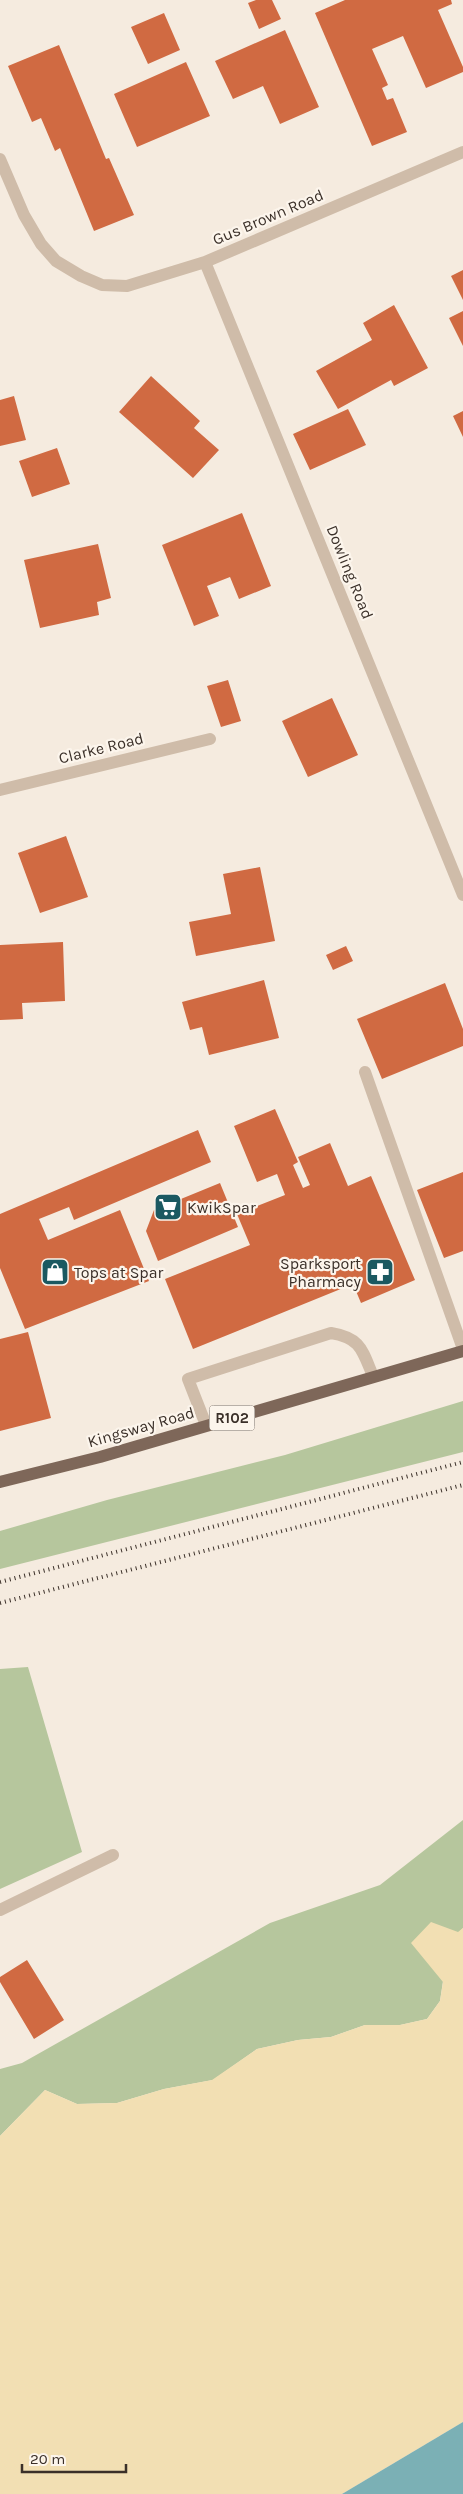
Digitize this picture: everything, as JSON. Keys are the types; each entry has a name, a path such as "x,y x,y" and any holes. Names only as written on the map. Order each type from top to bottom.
{"main road":[{"name":"Kingsway Road","path":"0,1482 100,1457 463,1350"}],"street":[{"name":"Gus Brown Road","path":"0,159 24,215 41,244 56,261 81,276 102,284 127,286 206,262 463,152"},
{"name":"Dowling Road","path":"206,262 463,895"},
{"name":"Clarke Road","path":"0,790 210,739"},
{"path":"365,1072 463,1350"},
{"path":"206,1425 188,1380 331,1333 348,1336 361,1348 373,1376"},
{"path":"0,1910 113,1855"}],"green space":[{"path":"463,1401 463,1452 0,1569 0,1531 107,1500 285,1455"},
{"path":"28,1667 82,1852 0,1889 0,1669"},
{"path":"463,1820 463,1928 430,1964 443,1981 440,2001 427,2019 400,2025 365,2025 331,2037 298,2040 257,2049 213,2080 164,2089 117,2103 77,2104 45,2090 0,2136 0,2069 22,2063 270,1923 380,1885"}],"sand":[{"path":"431,1922 458,1932 463,1928 463,2422 342,2494 0,2494 0,2136 45,2090 77,2104 117,2103 164,2089 212,2080 257,2049 298,2040 331,2037 365,2025 400,2025 427,2019 440,2001 443,1982 411,1943"}],"water":[{"path":"463,2422 463,2494 342,2494"}],"building":[{"path":"256,0 272,0 281,19 259,29 248,3"},
{"path":"345,0 451,0 452,4 438,10 463,67 463,72 426,88 403,36 372,49 388,85 382,88 387,100 393,98 407,132 372,146 315,13"},
{"path":"164,13 180,50 148,64 131,27"},
{"path":"285,30 319,107 280,124 263,86 233,99 215,61"},
{"path":"59,45 106,159 109,158 134,215 94,231 60,148 55,151 41,118 32,122 8,66"},
{"path":"186,62 210,116 137,147 114,94"},
{"path":"463,270 463,300 451,276"},
{"path":"394,305 428,368 394,386 391,380 338,409 316,371 372,340 363,323"},
{"path":"463,311 463,346 449,318"},
{"path":"151,376 200,421 194,428 219,450 193,478 119,412"},
{"path":"14,396 26,440 0,446 0,400"},
{"path":"348,409 366,445 310,470 293,434"},
{"path":"463,411 463,437 453,416"},
{"path":"57,448 70,484 32,497 19,461"},
{"path":"242,513 271,586 239,599 230,577 207,586 219,616 194,626 162,545"},
{"path":"98,544 111,598 97,602 99,615 40,628 24,560"},
{"path":"228,680 241,721 221,727 207,686"},
{"path":"332,698 358,755 308,777 282,721"},
{"path":"66,836 88,897 40,913 18,853"},
{"path":"260,867 275,941 196,956 189,922 231,914 223,874"},
{"path":"63,942 65,1001 22,1003 23,1019 0,1020 0,945"},
{"path":"346,946 353,961 333,970 326,955"},
{"path":"264,980 279,1038 209,1055 202,1027 190,1030 182,1002"},
{"path":"445,983 463,1029 463,1046 382,1079 357,1019"},
{"path":"275,1109 298,1162 293,1165 303,1188 310,1185 298,1157 330,1143 348,1186 371,1176 415,1280 361,1303 353,1284 193,1349 165,1279 250,1245 237,1214 285,1195 277,1174 257,1182 234,1126"},
{"path":"198,1130 211,1162 74,1220 69,1207 39,1219 48,1240 120,1210 149,1281 25,1329 0,1268 0,1214"},
{"path":"463,1172 463,1251 444,1258 417,1190"},
{"path":"220,1183 238,1227 158,1261 146,1231 154,1210"},
{"path":"28,1332 51,1418 0,1431 0,1339"},
{"path":"27,1960 64,2020 34,2039 0,1982 0,1977"}],"railway":[{"path":"0,1582 463,1462"},
{"path":"0,1603 463,1485"}],"place":[{"name":"KwikSpar","path":"168,1207"},
{"name":"Tops at Spar","path":"55,1272"},
{"name":"Sparksport Pharmacy","path":"380,1272"}]}
